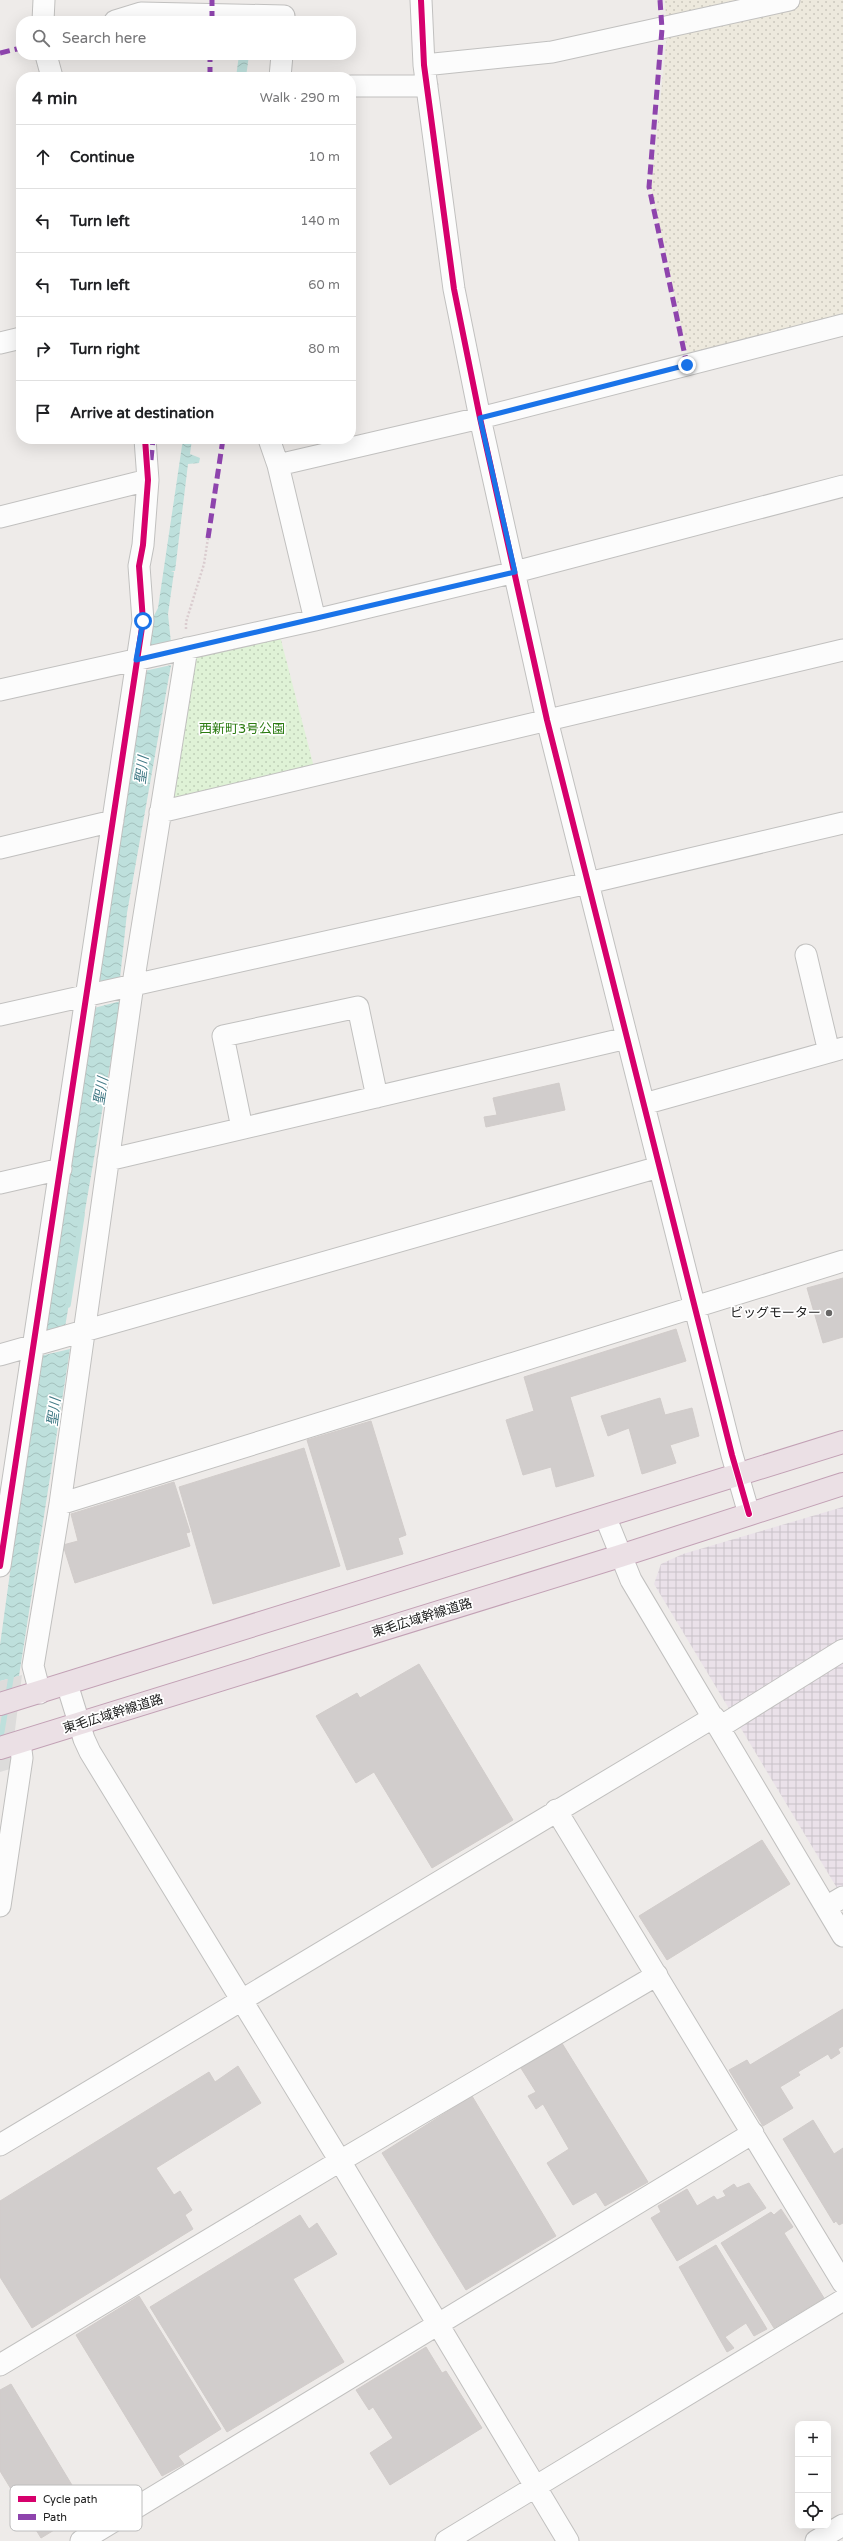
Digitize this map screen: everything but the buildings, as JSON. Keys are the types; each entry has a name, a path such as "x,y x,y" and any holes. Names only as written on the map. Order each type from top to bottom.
{"highway":[{"path":"20,1698 843,1442"},
{"name":"東毛広域幹線道路","path":"11,1745 620,1556 843,1484"}],"street":[{"path":"43,16 44,0"},
{"path":"421,0 424,65 454,289 480,418 547,720 737,1474 749,1514"},
{"path":"424,65 552,52 789,0"},
{"path":"131,16 141,13 221,15 282,13"},
{"path":"47,60 51,72"},
{"path":"280,72 282,60"},
{"path":"356,86 427,86"},
{"path":"278,465 480,418 843,325"},
{"path":"0,343 16,339"},
{"path":"0,1566 39,1344 61,1169 90,993 113,821 140,659 143,621 139,566 143,545 148,480 145,444"},
{"path":"272,444 278,465 315,620"},
{"path":"0,517 148,480"},
{"path":"0,690 315,620 515,572 843,486"},
{"path":"20,1698 33,1666 60,1504 80,1331 108,1160 130,984 160,812 179,650"},
{"path":"160,812 843,650"},
{"path":"0,848 113,821"},
{"path":"0,1015 130,984 588,883 843,823"},
{"path":"644,1104 836,1050 806,955"},
{"path":"242,1128 223,1036 358,1007 377,1097"},
{"path":"108,1160 627,1038"},
{"path":"0,1355 659,1167"},
{"path":"0,1183 61,1169"},
{"path":"60,1504 843,1261"},
{"path":"605,1516 631,1580 717,1722 834,1902 843,1936"},
{"path":"0,2145 556,1810 717,1722 843,1650"},
{"path":"67,1684 79,1724 90,1752 340,2161 568,2541"},
{"path":"0,1906 22,1758 11,1745"},
{"path":"556,1810 753,2132 843,2283"},
{"path":"0,2365 340,2161 657,1975"},
{"path":"142,2504 753,2132"},
{"path":"446,2541 843,2300"},
{"path":"816,2541 843,2525"},
{"path":"81,2541 98,2531"}],"path":[{"path":"179,650 204,564 208,538"}],"shaded area":[{"path":"665,0 843,0 843,319 688,356 651,189 667,35"},
{"path":"843,1507 843,1898 654,1584 661,1564 683,1554"}],"green space":[{"name":"西新町3号公園","path":"280,636 316,775 167,810 192,657"}],"water":[{"path":"238,60 248,60 247,72 237,72"},
{"path":"182,444 191,444 190,454 200,458 199,463 188,464 175,571 171,571 174,572 168,614 171,643 142,650 149,625 158,608"},
{"path":"171,665 127,913 120,978 94,984 140,672"},
{"path":"121,1001 65,1327 43,1333 94,1008"},
{"path":"70,1349 19,1676 0,1681 0,1645 40,1356"}],"pier":[{"path":"22,1675 10,1769 0,1772 0,1681"}],"waterway":[{"name":"聖川","path":"68,1305 82,1215"},
{"name":"聖川","path":"8,1696 12,1671"},
{"name":"聖川","path":"0,1742 6,1707"}],"marked path":[{"path":"212,0 212,16"},
{"path":"660,0 662,29 649,187 687,365"},
{"path":"0,53 16,49"},
{"path":"210,60 210,72"},
{"path":"151,460 153,444"},
{"path":"208,538 222,444"}],"cycle path":[{"path":"421,0 424,65 454,289 480,418 547,720 732,1455 749,1514"},
{"path":"0,1566 143,621 139,566 143,545 148,480 145,444"}],"place":[{"name":"ビッグモーター","path":"829,1313"}],"route":[{"path":"143,621 136,660 315,620 515,572 480,418 687,365"}]}
